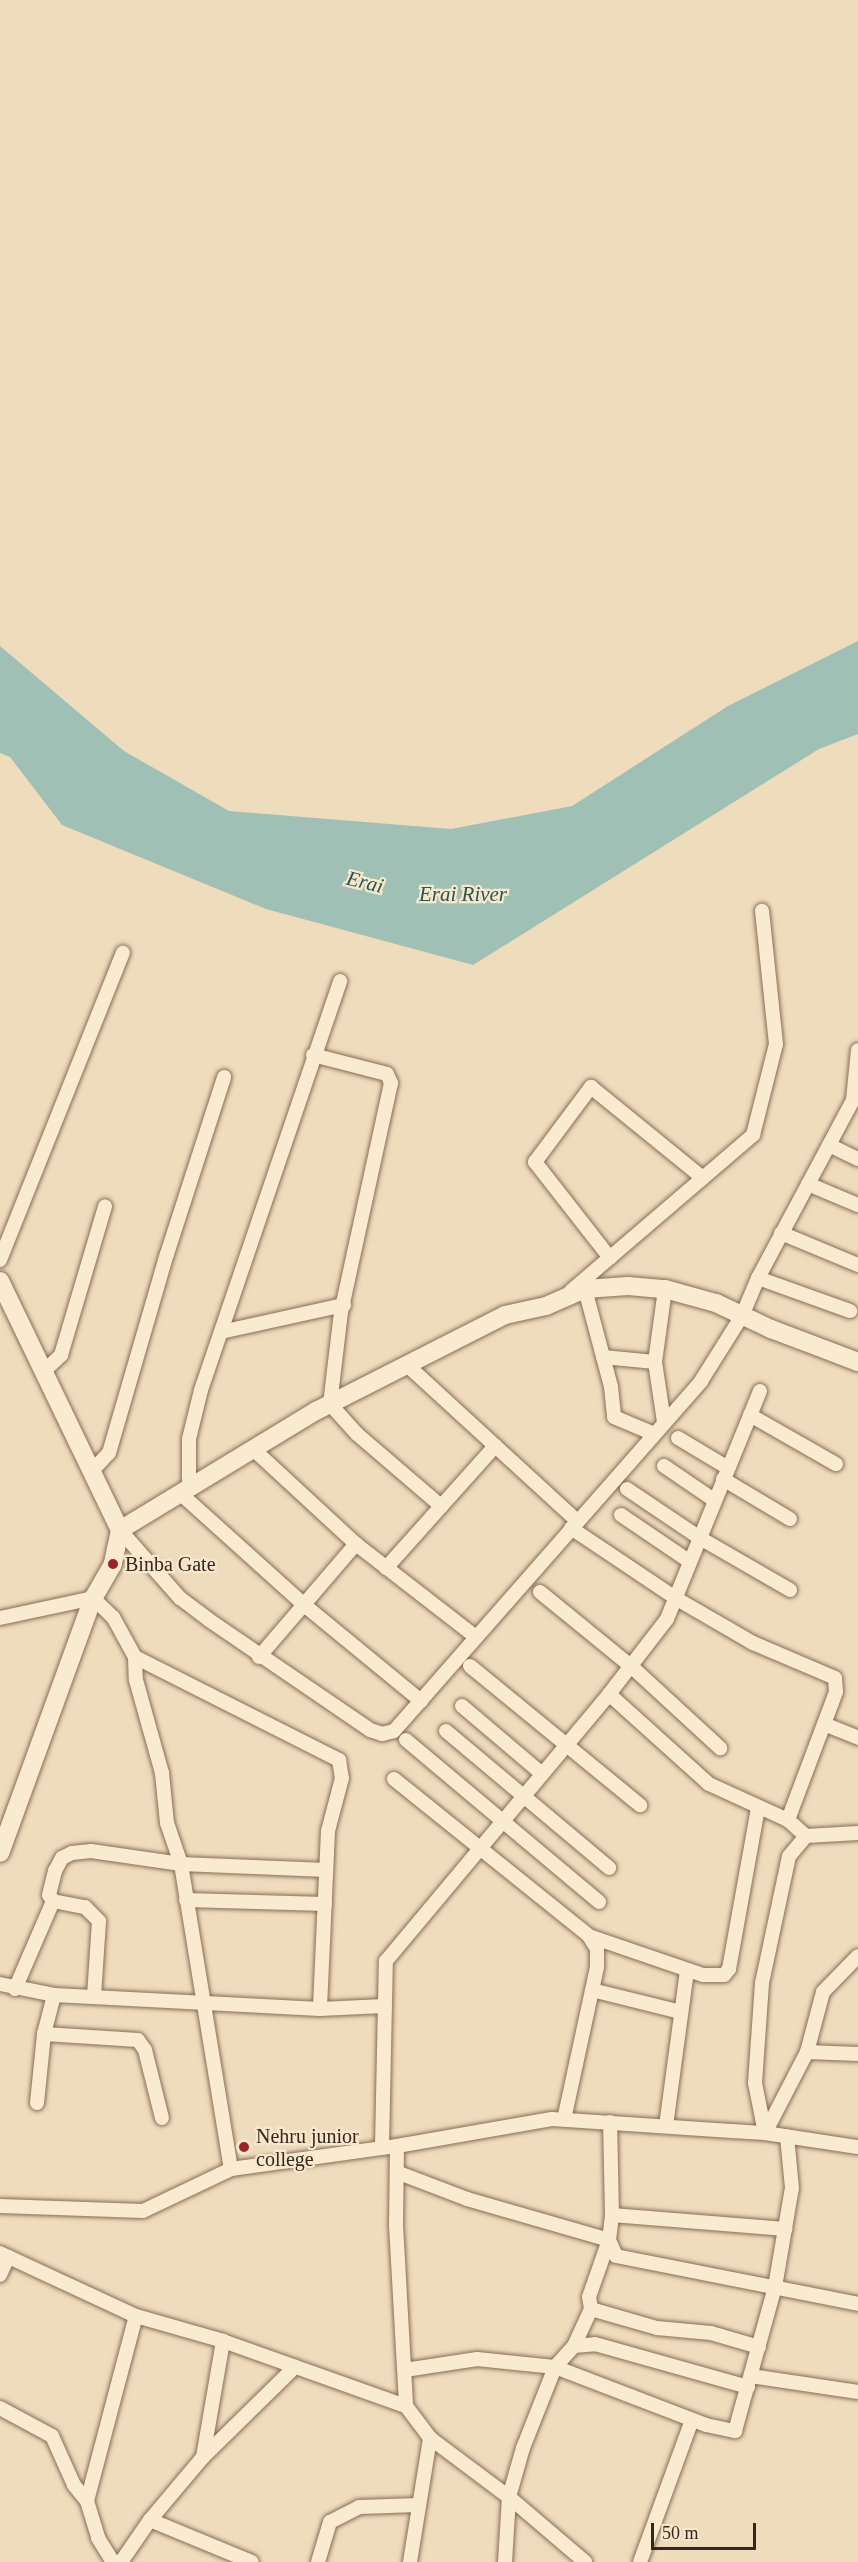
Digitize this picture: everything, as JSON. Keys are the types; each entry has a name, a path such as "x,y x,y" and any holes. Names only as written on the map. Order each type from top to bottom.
{"main road":[{"path":"0,1281 120,1530 113,1564 93,1598 0,1853"},
{"path":"120,1530 252,1448 330,1404 505,1315 546,1306 585,1289 628,1286 665,1289 716,1303 742,1316 858,1362"}],"street":[{"path":"567,1295 753,1135 773,1065 777,1025 762,911"},
{"path":"0,1260 123,953"},
{"path":"340,981 313,1055 194,1416 189,1439 185,1491 303,1604 421,1701"},
{"path":"120,1530 180,1598 259,1656 378,1734 394,1731 701,1381 742,1316 758,1278 856,1092 858,1050"},
{"path":"313,1055 387,1074 391,1080 344,1305 330,1404 357,1434 441,1506"},
{"path":"92,1472 109,1453 224,1077"},
{"path":"610,1258 535,1162 591,1087 703,1178"},
{"path":"829,1145 858,1159"},
{"path":"808,1184 858,1205"},
{"path":"42,1372 61,1355 105,1206"},
{"path":"781,1233 858,1265"},
{"path":"758,1278 850,1311"},
{"path":"585,1289 603,1357 614,1417 654,1434"},
{"path":"664,1422 655,1382 655,1362 665,1289"},
{"path":"221,1332 344,1305"},
{"path":"603,1357 655,1362"},
{"path":"407,1365 495,1446 574,1525 677,1599 753,1643 835,1678 838,1686 788,1820"},
{"path":"382,2146 383,1979 393,1949 632,1667 668,1619 689,1561 760,1391"},
{"path":"750,1415 836,1464"},
{"path":"678,1438 790,1519"},
{"path":"386,1568 495,1446"},
{"path":"252,1448 356,1544 476,1637"},
{"path":"664,1466 714,1500"},
{"path":"627,1490 700,1538 790,1590"},
{"path":"621,1515 689,1561"},
{"path":"259,1656 356,1544"},
{"path":"540,1592 632,1667 720,1748"},
{"path":"0,1618 93,1598 113,1617 135,1657 136,1680 162,1773 167,1822 181,1864 231,2169"},
{"path":"135,1657 336,1757 342,1773 328,1831 320,2009"},
{"path":"470,1666 640,1805"},
{"path":"609,1694 709,1784 788,1820 806,1836 858,1833"},
{"path":"462,1706 541,1773"},
{"path":"825,1724 858,1738"},
{"path":"446,1731 609,1868"},
{"path":"406,1740 599,1902"},
{"path":"394,1779 589,1936 714,1977 729,1969 758,1808"},
{"path":"765,2133 755,2083 762,1983 789,1856 806,1836"},
{"path":"94,1996 99,1921 85,1907 53,1900 49,1895 55,1871 62,1858 72,1853 91,1851 181,1864 326,1870"},
{"path":"15,1989 53,1900"},
{"path":"186,1900 325,1904"},
{"path":"564,2120 597,1957 589,1936"},
{"path":"765,2133 807,2052 823,1992 858,1956"},
{"path":"666,2126 687,1970"},
{"path":"0,1984 15,1989 54,1995 320,2009 384,2006"},
{"path":"592,1990 681,2012"},
{"path":"37,2103 44,2034 54,1995"},
{"path":"44,2034 138,2040 145,2049 162,2118"},
{"path":"807,2052 858,2054"},
{"path":"0,2206 143,2211 231,2169 564,2120 765,2133 858,2147"},
{"path":"505,2562 509,2497 523,2448 555,2367 574,2346 591,2309 589,2297 609,2240 612,2215 610,2122"},
{"path":"405,2370 477,2359 555,2367 692,2420 735,2432 775,2287 792,2188 787,2136"},
{"path":"397,2146 399,2173 396,2224 406,2406 429,2438 509,2497 585,2562"},
{"path":"399,2173 467,2199 609,2240"},
{"path":"612,2215 785,2229"},
{"path":"609,2240 616,2256 858,2304"},
{"path":"0,2275 4,2255 136,2316 223,2341 406,2406"},
{"path":"591,2309 657,2328 711,2333 759,2347"},
{"path":"87,2501 136,2316"},
{"path":"203,2457 223,2341"},
{"path":"574,2346 595,2344 749,2381 858,2392"},
{"path":"121,2562 150,2520 203,2457 295,2367"},
{"path":"0,2408 52,2436 74,2485 87,2501 98,2538 113,2562"},
{"path":"639,2562 692,2420"},
{"path":"410,2562 429,2438"},
{"path":"318,2562 330,2522 359,2506 418,2505"},
{"path":"150,2520 252,2562"}],"water":[{"name":"Erai River","path":"858,641 858,734 819,749 473,965 266,909 62,825 10,757 0,753 0,646 124,751 229,811 451,829 572,806 728,706"}],"place":[{"name":"Binba Gate","path":"113,1564"},
{"name":"Nehru junior college","path":"244,2147"}],"water label":[{"name":"Erai","path":"365,882"}]}
